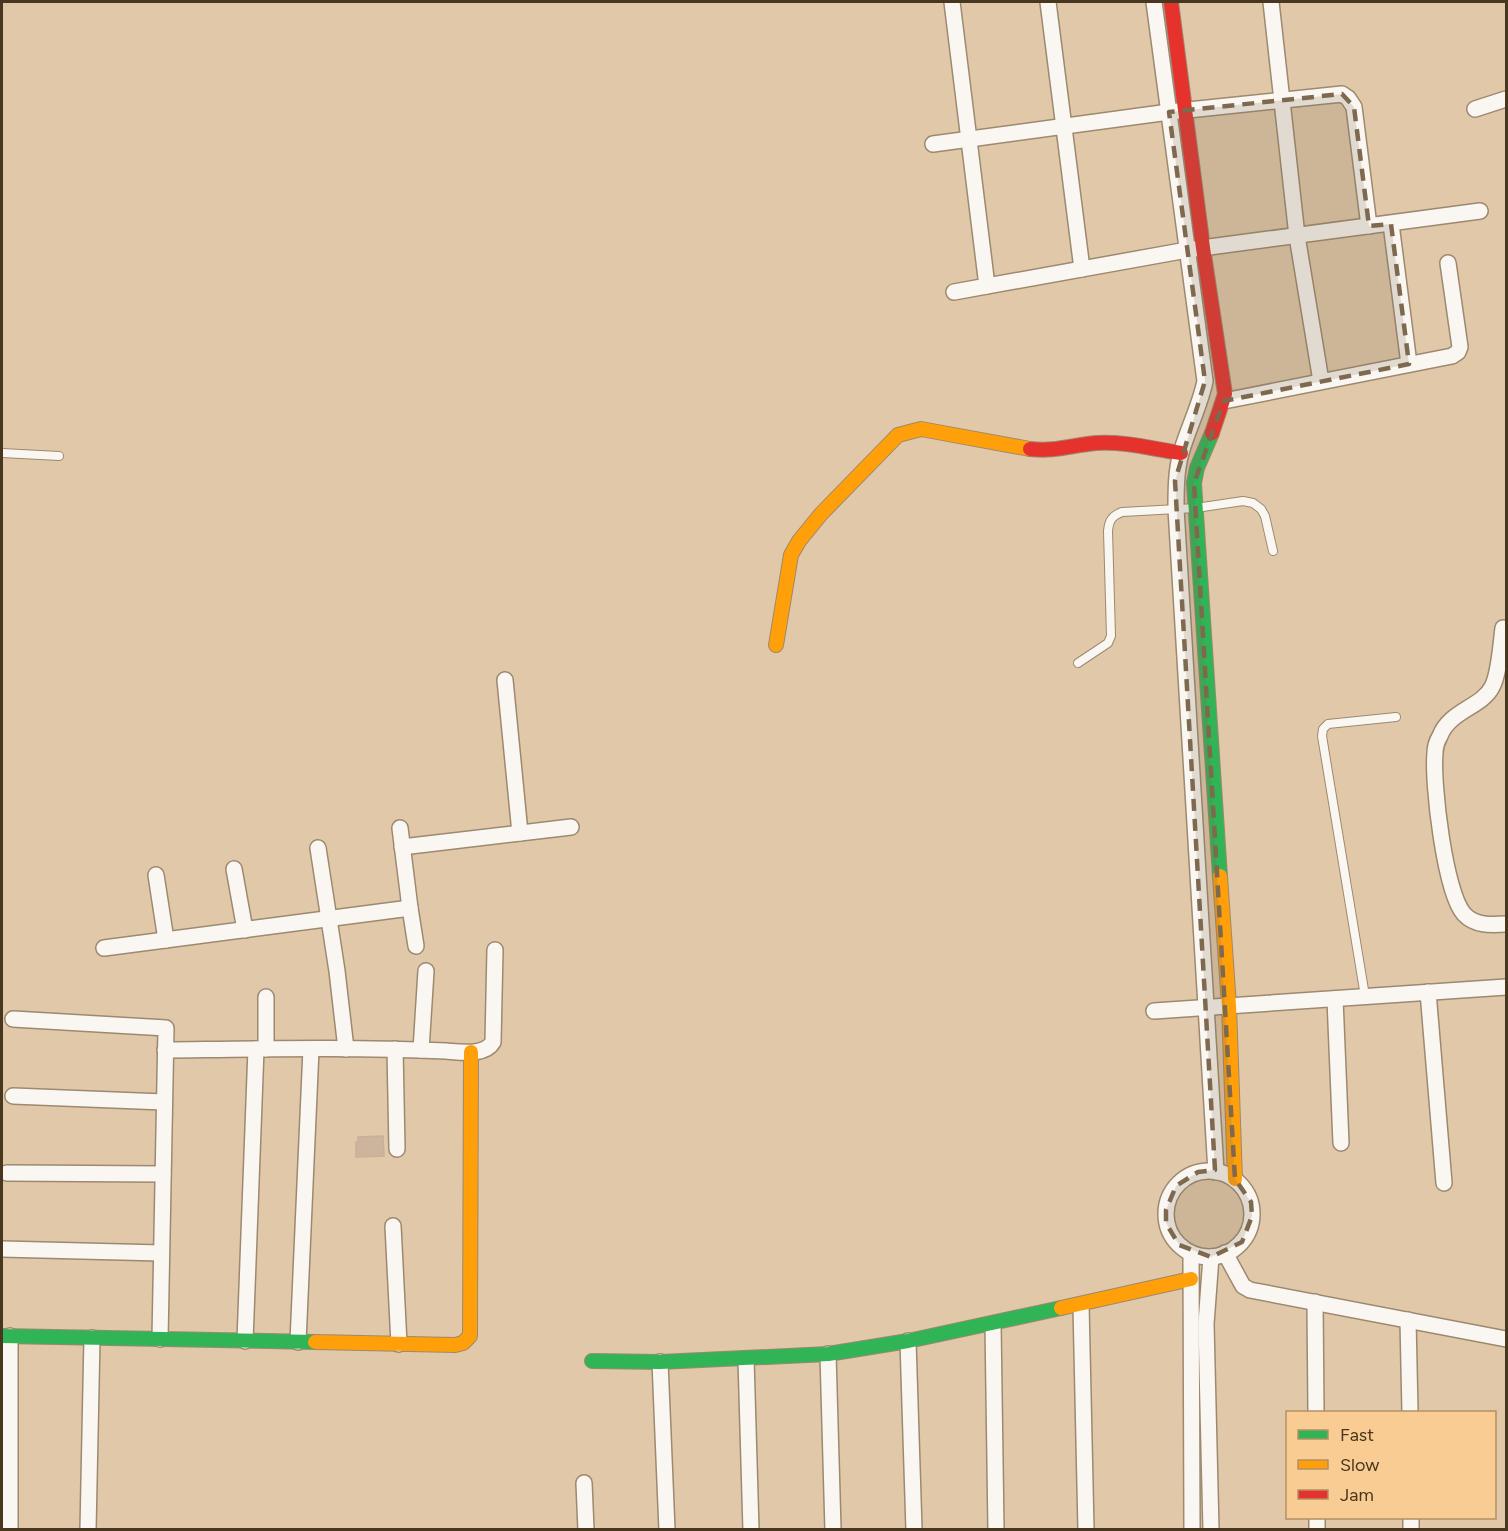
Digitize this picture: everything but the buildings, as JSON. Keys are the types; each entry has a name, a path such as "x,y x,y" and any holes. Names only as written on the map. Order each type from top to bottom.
{"street":[{"path":"952,2 987,286"},
{"path":"1048,2 1082,268"},
{"path":"1154,2 1169,112 1225,394 1197,468 1194,483 1228,1006 1235,1179"},
{"path":"1171,2 1185,111 1205,381 1202,398 1181,453 1175,481 1215,1172"},
{"path":"1271,2 1297,236 1321,381"},
{"path":"933,144 1169,112 1342,94 1354,107 1369,226"},
{"path":"1475,109 1506,99"},
{"path":"954,292 1195,249 1480,211"},
{"path":"1391,224 1409,364"},
{"path":"1224,401 1452,356 1458,352 1460,347 1448,263"},
{"path":"776,645 791,555 799,541 821,514 898,435 921,429 1048,452 1095,443 1114,443 1181,453"},
{"path":"1503,628 1492,687 1485,695 1447,723 1443,729 1435,751 1435,774 1449,878 1462,912 1478,923 1506,924"},
{"path":"504,680 520,833"},
{"path":"402,847 571,827"},
{"path":"400,828 416,945"},
{"path":"318,848 337,971 346,1049"},
{"path":"234,869 245,930"},
{"path":"156,875 166,940"},
{"path":"104,948 410,908"},
{"path":"165,1050 395,1049 471,1052 487,1049 493,1042 495,950"},
{"path":"421,1050 426,971"},
{"path":"1154,1011 1506,987"},
{"path":"1428,992 1444,1183"},
{"path":"245,1341 261,1049 266,997"},
{"path":"1335,999 1341,1143"},
{"path":"13,1019 166,1028 160,1339"},
{"path":"298,1342 311,1049"},
{"path":"395,1049 397,1149"},
{"path":"10,1530 6,1336 455,1345 464,1343 470,1336 471,1052"},
{"path":"13,1096 164,1102"},
{"path":"1198,1172 1215,1172 1235,1179 1245,1189 1251,1202 1252,1216 1249,1230 1242,1242 1218,1255 1191,1253 1179,1245 1171,1235 1166,1223 1169,1197 1176,1186 1186,1178 1198,1172"},
{"path":"7,1173 163,1174"},
{"path":"393,1226 399,1344"},
{"path":"2,1249 161,1252"},
{"path":"1191,1253 1192,1530"},
{"path":"1218,1255 1243,1286 1250,1290 1506,1339"},
{"path":"1211,1530 1206,1324 1218,1255"},
{"path":"592,1361 660,1362 828,1354 993,1324 1191,1279"},
{"path":"1315,1302 1316,1411"},
{"path":"1081,1305 1086,1530"},
{"path":"1408,1320 1410,1411"},
{"path":"993,1324 996,1530"},
{"path":"88,1530 92,1338"},
{"path":"908,1341 914,1530"},
{"path":"828,1354 833,1530"},
{"path":"746,1359 751,1530"},
{"path":"660,1362 667,1530"},
{"path":"584,1483 586,1530"}],"lane":[{"path":"2,453 59,456"},
{"path":"1078,663 1108,643 1111,636 1109,522 1122,512 1196,508 1243,501 1253,503 1261,509 1265,516 1273,551"},
{"path":"1365,996 1322,736 1323,729 1328,724 1396,717"}],"highlighted area":[{"path":"1342,94 1354,107 1369,226 1391,224 1409,364 1224,401 1194,483 1235,1179 1251,1202 1252,1216 1242,1242 1211,1257 1179,1245 1166,1223 1166,1210 1176,1186 1198,1172 1215,1170 1175,481 1205,381 1169,112"}],"traffic: fast":[{"path":"1212,433 1197,468 1194,483 1220,876"},
{"path":"592,1361 660,1362 828,1354 908,1341 1061,1308"},
{"path":"2,1336 315,1342"}],"traffic: slow":[{"path":"776,645 791,555 799,541 821,514 898,435 921,429 1030,449"},
{"path":"1220,876 1229,1006 1235,1179"},
{"path":"315,1342 455,1345 463,1343 470,1336 471,1052"},
{"path":"1061,1308 1191,1279"}],"traffic: jam":[{"path":"1171,2 1203,248 1225,394 1212,433"},
{"path":"1030,449 1056,449 1107,443 1128,444 1181,453"}]}
